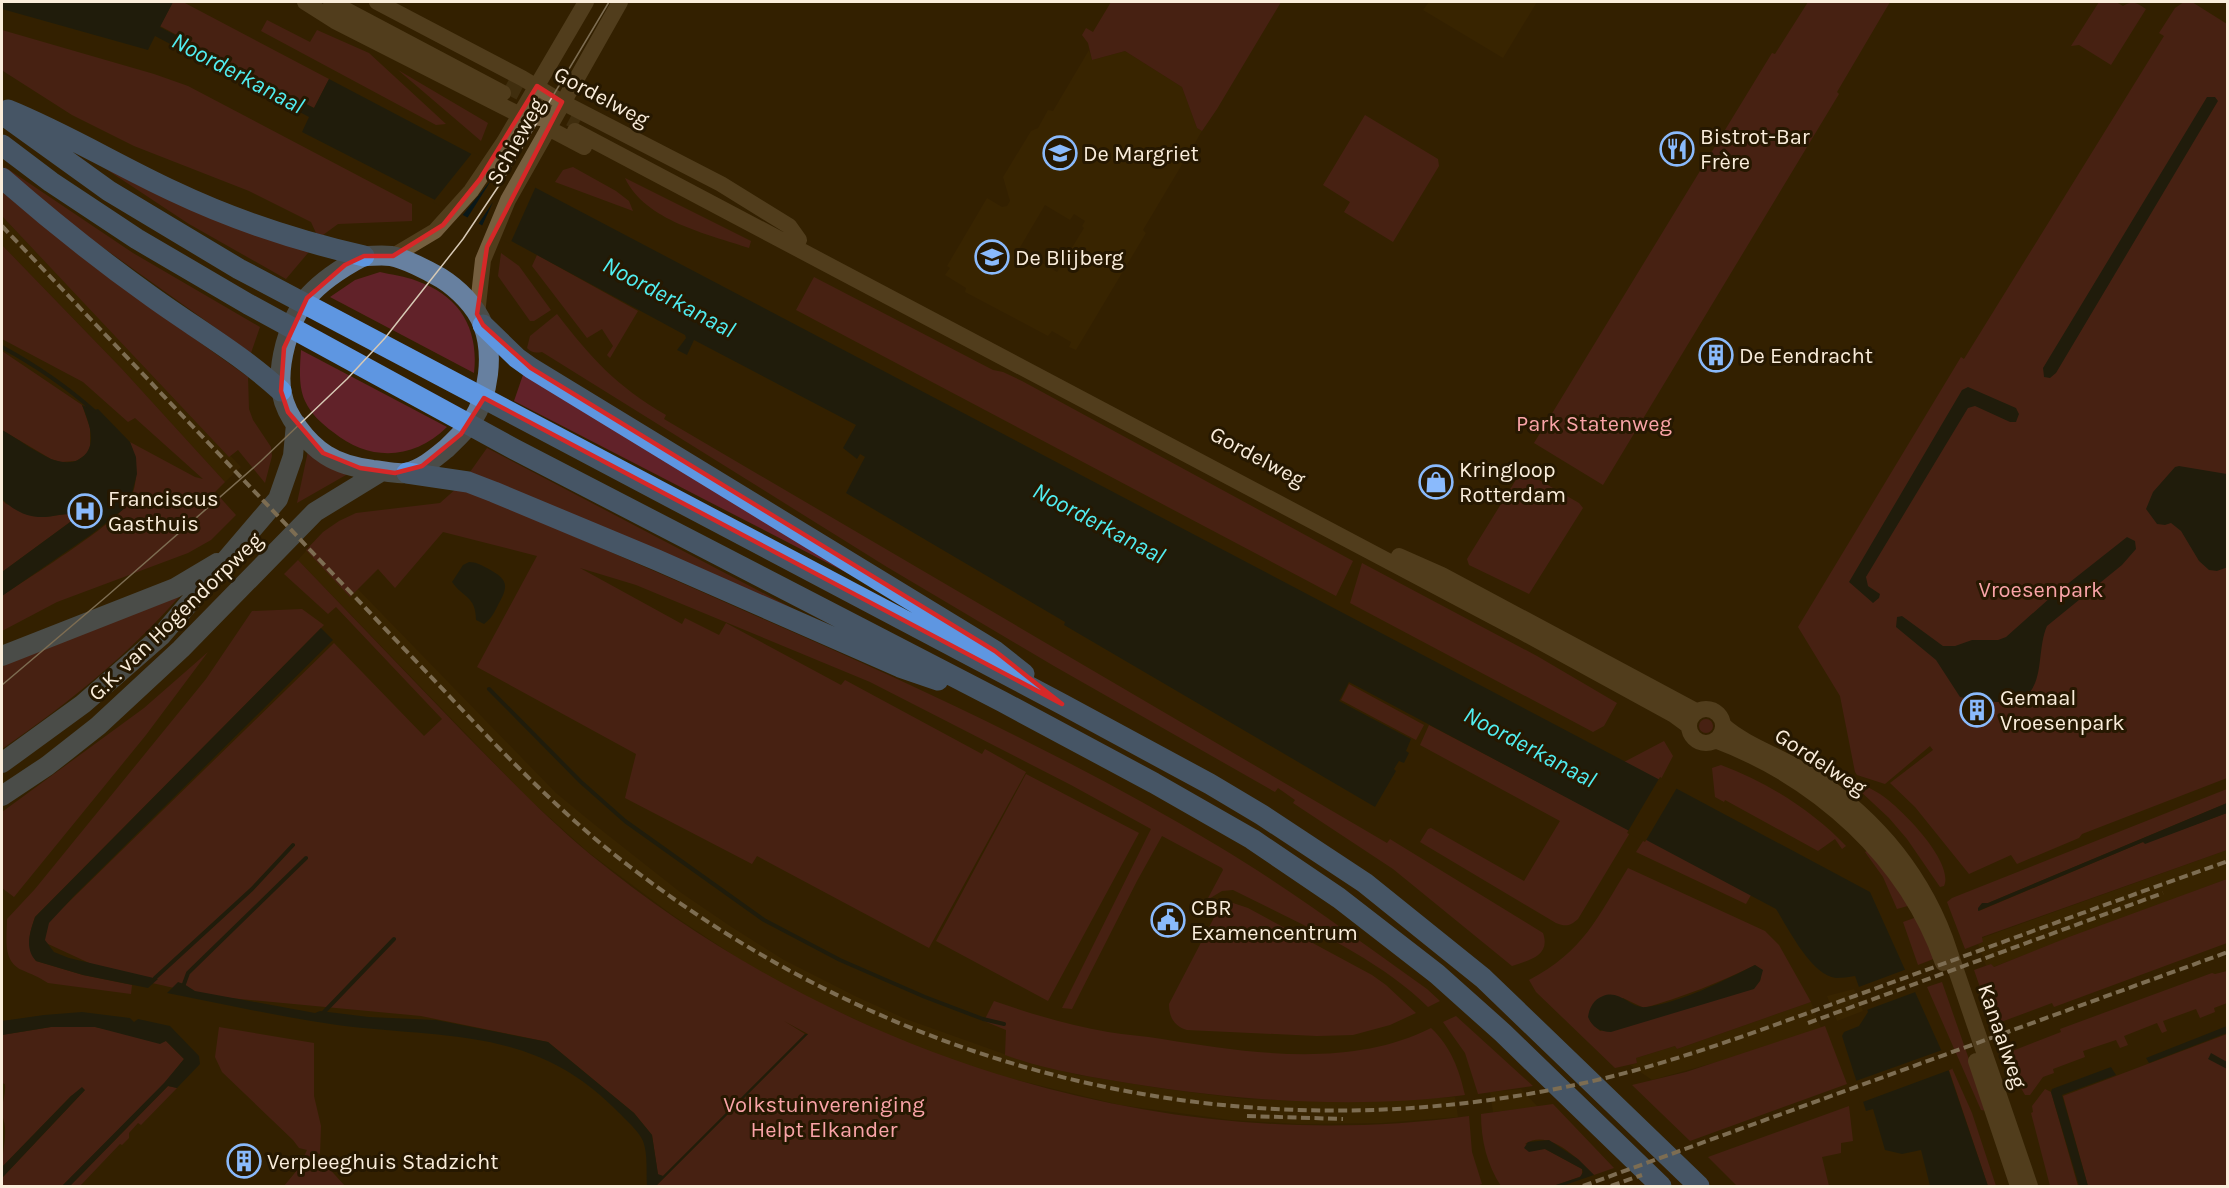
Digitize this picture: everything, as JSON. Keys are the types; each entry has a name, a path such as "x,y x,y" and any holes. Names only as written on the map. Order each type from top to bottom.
{"highway":[{"path":"2,107 47,126 175,192 288,237 364,256"},
{"path":"2,114 109,191 239,269 1062,704 1218,789 1314,848 1365,883 1491,986 1699,1186"},
{"path":"2,145 51,182 137,239 248,304 514,449 1003,702 1154,783 1252,839 1339,898 1437,974 1495,1025 1661,1186"},
{"path":"2,178 114,268 259,372 281,391"},
{"path":"480,319 517,358 531,368 995,651 1062,704"},
{"path":"407,473 468,482 657,560 900,667 1003,702"}],"main road":[{"name":"Gordelweg","path":"305,2 335,21 520,115 541,118 555,115 721,184 789,226 799,240"},
{"path":"331,2 504,89 348,2"},
{"name":"Gordelweg","path":"377,2 537,86 555,115 777,249 804,259 813,256"},
{"name":"Schieweg","path":"393,256 435,231 471,191 504,142 586,2"},
{"name":"Schieweg","path":"480,319 483,260 507,200 620,2"},
{"name":"Gordelweg","path":"577,127 799,240 964,328 985,336 1385,549 1512,611 1692,719 1676,717 1515,628 995,355 577,127"},
{"path":"364,256 393,256 432,273 459,292 480,319 488,370 480,405 472,420 436,458 407,473 360,468 334,460 323,453 296,424 288,412 281,391 287,334 298,309 311,293 345,265 364,256"},
{"name":"G.K. van Hogendorpweg","path":"2,763 83,704 161,636 234,552 278,499 293,456 296,424"},
{"name":"G.K. van Hogendorpweg","path":"2,796 47,766 98,726 181,648 315,512 382,471"},
{"path":"2,656 175,588 234,552"},
{"path":"1704,708 1713,710 1720,716 1723,724 1721,733 1715,740 1699,741 1692,735 1692,719 1704,708"},
{"name":"Gordelweg","path":"1723,724 1735,734 1812,776 1849,803 1888,841 1924,904"},
{"name":"Gordelweg","path":"1715,740 1780,772 1837,811 1867,838 1924,904"},
{"name":"Kanaalweg","path":"1924,904 2018,1186"},
{"name":"Kanaalweg","path":"1924,904 1948,945 2030,1186"}],"highlighted area":[{"path":"537,86 562,102 487,247 477,314 483,325 531,368 995,651 1062,704 888,611 484,398 461,434 422,466 395,473 360,468 323,453 288,412 281,391 284,348 307,298 345,265 364,256 393,256 443,225 480,179"}],"shaded area":[{"path":"1429,2 1537,2 1503,58 1423,10"},
{"path":"1089,50 1092,60 1125,51 1182,87 1197,128 1202,131 1143,230 1146,233 1076,350 1069,347 1071,342 1052,331 1048,336 965,292 966,288 945,275 950,268 947,266 987,198 1002,207 1007,206 1010,201 1003,177 1031,131 1038,128 1048,110 1053,111","holes":["1045,205 1070,220 1074,214 1085,221 1082,226 1084,228 1057,272 1019,249"]},
{"path":"2,216 241,467 225,482 122,369 2,245"},
{"path":"313,543 556,793 680,892 730,926 784,960 857,997 906,1019 1021,1060 1079,1075 1246,1099 1361,1102 1455,1097 1458,1117 1382,1123 1299,1124 1231,1120 1120,1105 1001,1076 943,1057 906,1043 794,991 739,959 671,914 588,852 530,800 298,560"},
{"path":"2227,850 2227,879 1993,967 1991,964 1986,966 1978,944 1983,942 1982,938"},
{"path":"1854,989 1863,1011 1837,1021 1827,996"},
{"path":"1811,1002 1821,1028 1728,1059 1652,1080 1630,1065 1637,1063 1636,1058 1675,1046 1677,1049"},
{"path":"1521,1089 1538,1107 1493,1112 1490,1092"}],"green space":[{"path":"173,2 183,2 329,79 314,108 160,26"},
{"path":"1111,2 1281,2 1202,131 1197,128 1182,87 1125,51 1092,60 1088,43 1082,35 1086,28 1093,32"},
{"name":"Park Statenweg","path":"1808,2 1890,2 1837,92 1839,94 1603,485 1534,443 1772,53 1775,54"},
{"path":"2099,2 2116,2 2123,6 2135,3 2146,9 2111,65 2079,45 2071,46"},
{"name":"Vroesenpark","path":"2184,2 2192,2 2227,24 2227,778 2082,834 2079,838 2017,864 2011,855 1969,874 1915,807 1890,783 1933,750 1930,746 1885,784 1857,775 1840,696 1798,627 1961,357 1964,359 2164,36 2159,33 2175,8"},
{"path":"267,20 310,42 317,30 369,53 446,124 436,125 261,31"},
{"path":"2,30 188,86 412,204 412,221 338,224 323,235 316,233 311,222 249,191 134,146 72,115 3,71"},
{"path":"398,70 488,123 481,141"},
{"path":"1365,115 1438,159 1439,166 1393,242 1344,212 1350,202 1323,185"},
{"path":"56,136 313,247 286,279 189,224"},
{"path":"2,165 133,253 260,327 251,353 70,224"},
{"path":"573,167 616,191 629,201 633,211 555,182 563,170"},
{"path":"625,178 751,241 749,248 697,231 662,215 634,193"},
{"path":"2,192 96,268 248,377 249,409 253,420 271,447 272,456 265,483 238,450 229,457 2,216"},
{"path":"2,245 122,369 225,482 215,492 236,515 211,540 188,553 57,602 2,631 2,596 91,536 123,510 130,500 135,486 136,471 130,442 195,477 203,479 135,418 128,422 83,382 2,339"},
{"path":"501,253 519,266 551,310 534,321 530,321 498,276"},
{"path":"537,255 638,311 610,358 607,355 613,346 602,329 587,338 532,266"},
{"path":"380,272 408,278 432,287 455,305 464,316 470,329 475,357 474,373 330,297 355,280"},
{"path":"814,277 993,370 1022,381 1353,561 1336,596 796,310"},
{"path":"557,314 582,345 618,382 666,415 664,419 1387,843 1390,839 1543,933 1545,941 1541,952 1531,959 1512,966 1393,869 1293,803 1295,800 1278,788 1275,792 1054,666 887,567 542,352 529,350 527,348 530,336"},
{"path":"301,350 447,427 434,438 406,451 376,452 347,442 321,422 305,401 300,382"},
{"path":"2,351 82,405 90,428 90,446 87,454 76,461 61,462 51,459 2,430"},
{"path":"525,369 878,589 514,401"},
{"path":"487,448 809,617 470,472"},
{"path":"308,451 353,471 297,503"},
{"path":"1522,470 1579,503 1583,508 1529,594 1469,565 1467,559"},
{"path":"458,487 874,669 1106,782 1218,846 1271,880 1324,915 1427,989 1440,1001 1428,1007 1385,972 1361,956 1233,890 1222,891 1207,900 1222,868 1162,836 1072,1009 1062,1008 1151,829 1071,785 870,682 636,585 580,568 682,624 685,618 719,635 726,623 841,685 845,680 982,754 985,749 1026,772 929,948 757,856 752,864 625,798 636,754 477,667 537,556 443,532 395,588 378,569 350,597 306,550 323,532 356,513 440,503"},
{"path":"2,500 6,504 45,517 65,514 77,517 2,572"},
{"name":"Volkstuinvereniging Helpt Elkander","path":"298,560 463,732 574,841 686,925 787,985 893,1036 1003,1076 1117,1105 1234,1121 1351,1125 1469,1116 1472,1152 1482,1184 1476,1186 656,1186 808,1034 784,1021 805,1034 663,1176 658,1175 652,1135 634,1113 548,1042 421,1016 209,996 113,974 33,937 334,643 424,736 442,719 336,607 328,614 284,574"},
{"path":"1362,563 1537,656 1617,703 1604,726 1593,732 1350,603"},
{"path":"185,590 143,635 99,676 2,749 2,666 59,640"},
{"path":"302,609 324,625 35,917 29,939 36,961 83,975 132,985 131,994 48,983 16,966 8,955 7,919 35,889 206,679 252,611"},
{"path":"208,652 146,735 14,897 2,888 2,812 144,708"},
{"path":"1349,684 1424,725 1416,740 1341,700"},
{"path":"1703,719 1709,719 1713,726 1709,733 1703,733 1699,729 1699,723"},
{"path":"1429,725 1631,831 1578,919 1568,925 1556,923 1420,842 1431,828 1524,881 1560,821 1420,745"},
{"path":"1664,741 1673,756 1660,781 1624,762"},
{"path":"1721,765 1772,789 1804,809 1846,846 1842,849 1835,839 1818,851 1725,800 1724,802 1715,797 1712,768"},
{"path":"1026,774 1139,833 1048,1001 936,941"},
{"path":"1843,775 1889,800 1912,822 1941,863 1945,876 1944,886 1940,887 1907,839 1889,818"},
{"path":"2227,789 2227,803 1982,904 1979,911 2143,842 2227,813 2227,850 1982,937 1983,942 1965,949 1947,902 1952,898"},
{"path":"1645,838 1751,895 1746,904 1636,852"},
{"path":"1872,848 1911,905 1897,909 1883,877 1865,852"},
{"path":"1628,868 1765,931 1779,945 1811,1002 1677,1049 1675,1046 1636,1058 1637,1063 1615,1068 1536,992 1529,980 1563,957 1588,932","holes":["1755,965 1762,970 1760,981 1600,1031 1590,1021 1623,998 1644,1008 1700,989"]},
{"path":"2227,879 2227,943 2054,1007 2052,1003 1993,1025 1974,970 1991,964 1994,967"},
{"path":"1230,902 1248,908 1372,975 1416,1013 1390,1025 1353,1035 1317,1036 1187,1030 1179,1026 1171,1017 1169,1004 1219,908"},
{"path":"1917,917 1936,958 1918,965 1903,922"},
{"path":"2227,971 2227,1003 2214,1008 2215,1012 2200,1018 2196,1009 2163,1021 2167,1031 2162,1033 2157,1023 2124,1036 2128,1045 2120,1048 2116,1040 2083,1051 2085,1057 2053,1069 2054,1073 2043,1077 2030,1095 2025,1095 2002,1055 2061,1032 2060,1029 2212,973"},
{"path":"1942,982 1987,1111 1981,1110 1927,987"},
{"path":"994,1001 1050,1019 1108,1032 1264,1052 1299,1054 1367,1049 1400,1041 1431,1028 1444,1043 1453,1059 1465,1095 1383,1102 1257,1099 1174,1090 1068,1072 1005,1055 1006,1030 984,1021"},
{"path":"1456,1016 1533,1086 1478,1094 1465,1053 1443,1022"},
{"path":"1825,1026 1847,1084 1690,1141 1632,1085 1686,1072"},
{"path":"51,1027 95,1027 166,1041 184,1059 165,1083 62,1186 2,1186 2,1178 85,1090 71,1096 2,1167 5,1125 2,1111 5,1084 2,1083 2,1035"},
{"path":"219,1027 314,1043 314,1096 321,1126 320,1154 315,1153 345,1186 284,1186 298,1169 307,1150 299,1148 222,1072 215,1057"},
{"path":"2227,1034 2227,1186 2088,1186 2063,1096"},
{"path":"1952,1068 1972,1113 1996,1186 1988,1186 1949,1070"},
{"path":"168,1086 177,1088 141,1125 138,1123 129,1133 129,1138 122,1145 120,1144 80,1186 70,1186"},
{"path":"2045,1089 2051,1092 2078,1186 2050,1186 2031,1113 2033,1112 2032,1106"},
{"path":"1553,1104 1614,1168 1594,1175 1562,1148 1544,1140 1534,1140 1525,1144 1545,1149 1582,1169 1582,1176 1553,1186 1501,1186 1486,1152 1481,1114"},
{"path":"1849,1106 1853,1141 1841,1143 1841,1153 1822,1157 1829,1186 1737,1186 1708,1157"}],"water":[{"name":"Noorderkanaal","path":"2,2 173,2 160,27 304,103 314,108 329,79 1870,892 1943,1054 1988,1186 1930,1186 1921,1150 1902,1154 1885,1150 1873,1109 1866,1111 1842,1036 1844,1032 1859,1026 1868,1012 1855,976 1836,978 1818,969 1801,950 1776,909 1349,682 1339,701 1411,739 1406,751 1409,753 1404,763 1399,761 1394,769 1396,771 1375,807 1064,625 1065,622 846,493 865,457 860,454 857,459 843,448 856,425 694,340 687,355 677,350 686,338 685,335 437,201 302,132 309,117 155,36 148,50 2,9"},
{"path":"2207,97 2215,97 2218,101 2056,373 2050,378 2044,377 2043,368"},
{"path":"1968,387 2016,408 2019,414 2016,422 2010,422 1975,406 1968,408 1866,577 1868,586 1880,594 1873,603 1849,582 1962,390"},
{"path":"82,405 94,410 98,409 130,442 136,457 137,474 130,501 125,508 92,534 2,596 2,572 77,517 65,514 45,517 27,515 11,507 2,499 2,430 51,459 64,462 75,461 85,455 91,442 90,427"},
{"path":"2175,467 2227,474 2228,567 2217,571 2209,570 2199,561 2181,531 2171,523 2157,524 2146,509 2153,492"},
{"path":"2127,537 2135,541 2136,549 2122,565 2047,626 2034,686 2027,695 2017,700 1991,702 1960,697 1936,660 1896,627 1897,617 1902,616 1943,646 1955,646 1972,640 1998,640 2006,637 2051,597"},
{"path":"469,562 494,572 505,583 502,598 492,616 484,624 476,620 474,606 452,582 463,565"},
{"path":"321,628 333,640 49,923 45,940 54,952 69,958 158,979 148,988 83,975 36,961 29,945 35,917"},
{"path":"2227,803 2227,813 2145,844 2143,842 1978,911 1982,903 1988,903"},
{"path":"1755,965 1763,970 1760,981 1754,989 1611,1032 1597,1028 1588,1017 1592,1004 1603,996 1615,995 1635,1005 1646,1007 1674,1001"},
{"path":"178,982 195,991 315,1013 320,1011 369,1017 436,1020 548,1042 634,1113 652,1135 658,1174 663,1176 805,1034 808,1034 656,1186 647,1186 646,1152 638,1133 613,1107 582,1081 550,1062 517,1049 484,1041 316,1022 167,993"},
{"path":"82,1012 130,1018 134,1022 138,1019 170,1026 199,1056 200,1064 177,1088 168,1086 70,1186 62,1186 164,1083 184,1059 166,1041 160,1044 95,1027 51,1027 2,1035 2,1021"},
{"path":"2227,1026 2227,1033 2149,1063 2146,1058"},
{"path":"2211,1053 2227,1062 2227,1069 2208,1059"},
{"path":"2111,1067 2116,1075 2062,1095 2088,1186 2079,1186 2051,1092 2052,1089"},
{"path":"82,1087 85,1090 2,1178 2,1167"},
{"path":"1549,1140 1578,1159 1594,1175 1562,1186 1553,1186 1580,1177 1583,1172 1582,1169 1545,1149 1529,1152 1524,1148 1528,1142"}],"pier":[{"path":"473,152 536,186 510,244 481,228 493,202 477,226 466,220 492,179 461,217 433,202"},
{"path":"1660,777 1678,786 1645,842 1627,833"},
{"path":"1907,969 1918,991 1864,1011 1856,988"},
{"path":"1945,1049 1952,1069 1860,1103 1853,1082"}],"waterway":[{"path":"2,347 50,376 94,411"},
{"path":"489,689 581,782 625,821 764,920 840,960 925,997 983,1019 1004,1024"},
{"path":"155,978 252,889 293,845"},
{"path":"184,984 188,973 306,858"},
{"path":"324,1012 394,939"}],"tunnel":[{"path":"506,85 579,123"}],"tram line":[{"path":"2,685 261,461 347,379 385,338 463,239 502,181 609,2"}],"railway":[{"path":"2,226 490,739 557,805 610,851 734,938 844,999 959,1046 1078,1081 1200,1102 1324,1111 1449,1105 1575,1085 1648,1067 1720,1044 2228,861"},
{"path":"1808,1023 2163,893"},
{"path":"1583,1186 2228,952"},
{"path":"1247,1116 1343,1119"},
{"path":"1611,1186 1642,1175"}],"place":[{"name":"Bistrot-Bar Frère","path":"1677,149"},
{"name":"De Margriet","path":"1060,153"},
{"name":"De Blijberg","path":"992,257"},
{"name":"De Eendracht","path":"1716,355"},
{"name":"Kringloop Rotterdam","path":"1436,482"},
{"name":"Franciscus Gasthuis","path":"85,511"},
{"name":"Gemaal Vroesenpark","path":"1977,710"},
{"name":"CBR Examencentrum","path":"1168,920"},
{"name":"Verpleeghuis Stadzicht","path":"244,1161"}]}
